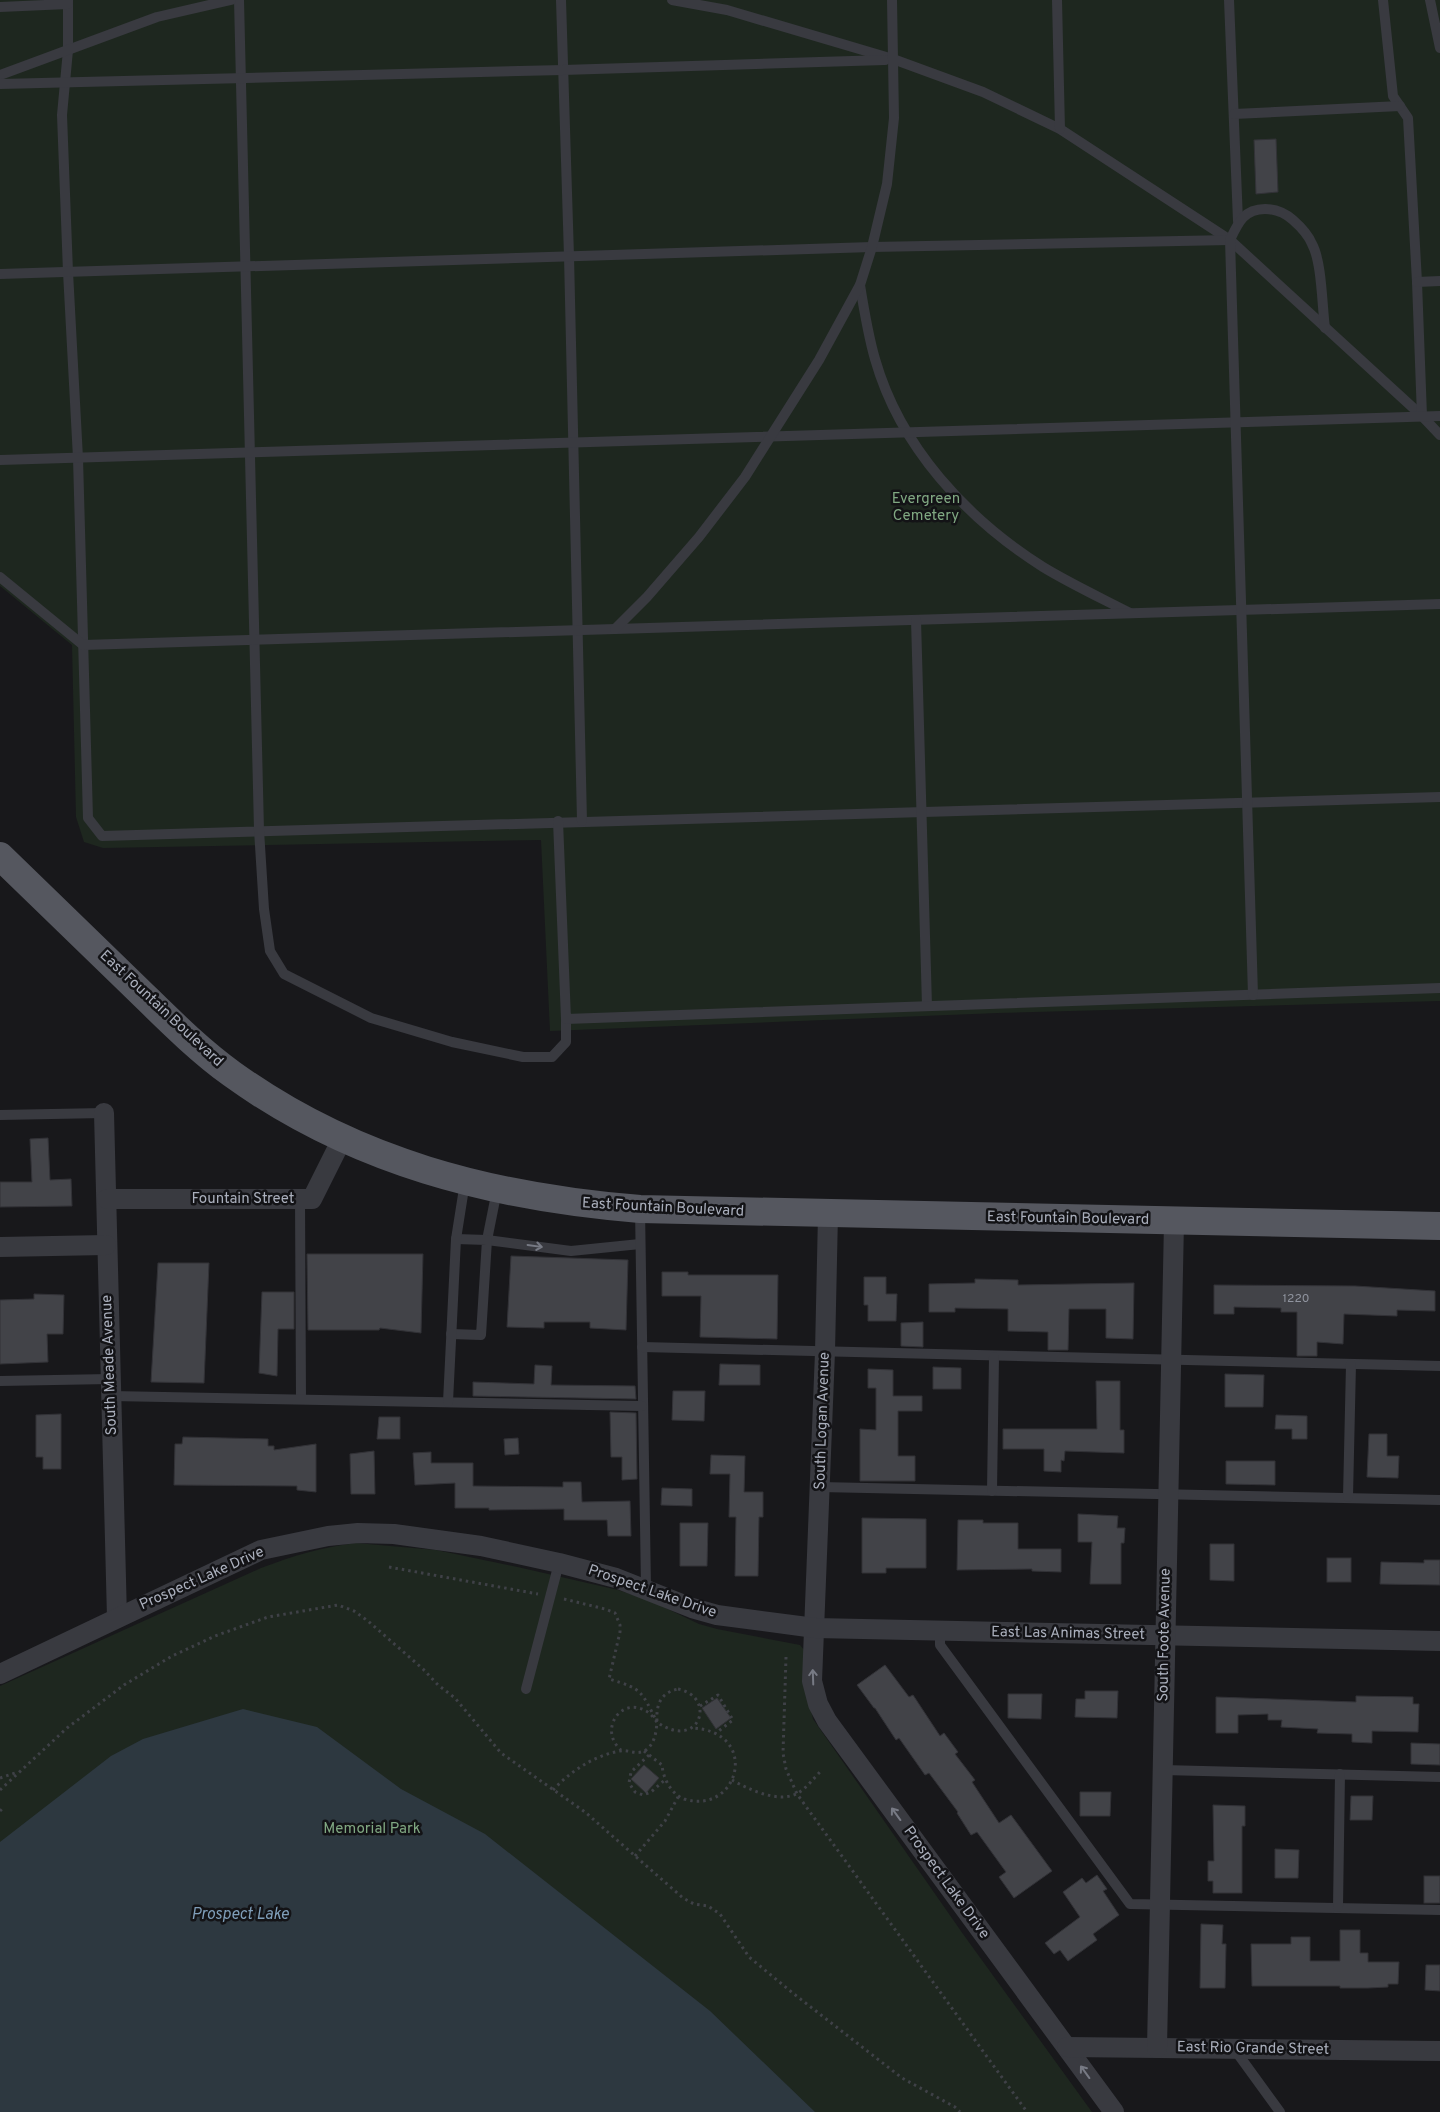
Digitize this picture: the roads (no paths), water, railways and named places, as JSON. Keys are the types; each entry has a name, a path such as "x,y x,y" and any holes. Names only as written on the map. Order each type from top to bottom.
{"main road":[{"name":"East Fountain Boulevard","path":"0,856 192,1042 231,1074 291,1113 342,1139 405,1164 465,1182 497,1190 581,1204 640,1209 1174,1222 1440,1226"}],"street":[{"name":"South Meade Avenue","path":"104,1113 117,1618"},
{"name":"Fountain Street","path":"107,1199 312,1199 342,1139"},
{"name":"South Logan Avenue","path":"815,1628 828,1214"},
{"name":"South Foote Avenue","path":"1157,2048 1174,1222"},
{"path":"0,1247 106,1245"},
{"name":"Prospect Lake Drive","path":"0,1674 262,1550 328,1536 358,1533 394,1534 481,1546 616,1578 717,1615 815,1628 812,1681 818,1704 827,1721 1114,2112"},
{"name":"East Las Animas Street","path":"815,1628 1440,1641"},
{"name":"East Rio Grande Street","path":"1067,2047 1440,2051"}],"lane":[{"path":"239,0 259,830 264,909 270,951 284,974 371,1018 452,1042 523,1057 552,1058 566,1042 558,821"},
{"path":"561,0 582,821"},
{"path":"672,0 727,5 893,59 983,92 1060,129 1230,240 1422,416 1440,435"},
{"path":"614,629 647,597 699,537 745,477 820,360 860,285 872,247 887,184 894,118 892,0"},
{"path":"1056,0 1060,129"},
{"path":"1230,0 1238,221 1230,240 1253,995"},
{"path":"1383,0 1393,96 1408,118 1422,416"},
{"path":"1430,0 1440,48"},
{"path":"0,75 157,17 225,1"},
{"path":"0,7 68,2 68,50 62,115 78,458 88,818 102,836 1440,796"},
{"path":"0,84 563,70 893,59"},
{"path":"1234,114 1400,106"},
{"path":"1238,221 1255,209 1272,209 1288,216 1303,229 1313,245 1317,261 1325,328"},
{"path":"0,274 872,247 1230,240"},
{"path":"1417,282 1440,281"},
{"path":"860,285 875,361 891,401 907,432 927,461 959,500 1007,542 1044,567 1131,614"},
{"path":"0,460 1440,416"},
{"path":"0,577 83,645 1440,604"},
{"path":"916,620 927,1006"},
{"path":"566,1019 1440,988"},
{"path":"0,1115 104,1113"},
{"path":"448,1402 456,1239 465,1182"},
{"path":"451,1334 481,1335 487,1240 497,1190"},
{"path":"300,1198 301,1399"},
{"path":"640,1209 646,1588"},
{"path":"456,1239 487,1240 571,1251 640,1244"},
{"path":"642,1348 1440,1366"},
{"path":"992,1490 994,1356"},
{"path":"1348,1497 1351,1364"},
{"path":"0,1382 301,1399 642,1406"},
{"path":"820,1487 1440,1500"},
{"path":"526,1689 559,1563"},
{"path":"940,1631 940,1645 1130,1904 1440,1910"},
{"path":"1163,1770 1440,1777"},
{"path":"1338,1907 1340,1774"},
{"path":"1234,2049 1280,2112"}],"water":[{"name":"Prospect Lake","path":"243,1709 317,1727 401,1789 485,1834 710,2011 815,2112 0,2112 0,1842 111,1756 143,1739"}],"park label":[{"name":"Evergreen Cemetery","path":"926,508"},
{"name":"Memorial Park","path":"372,1829"}]}
